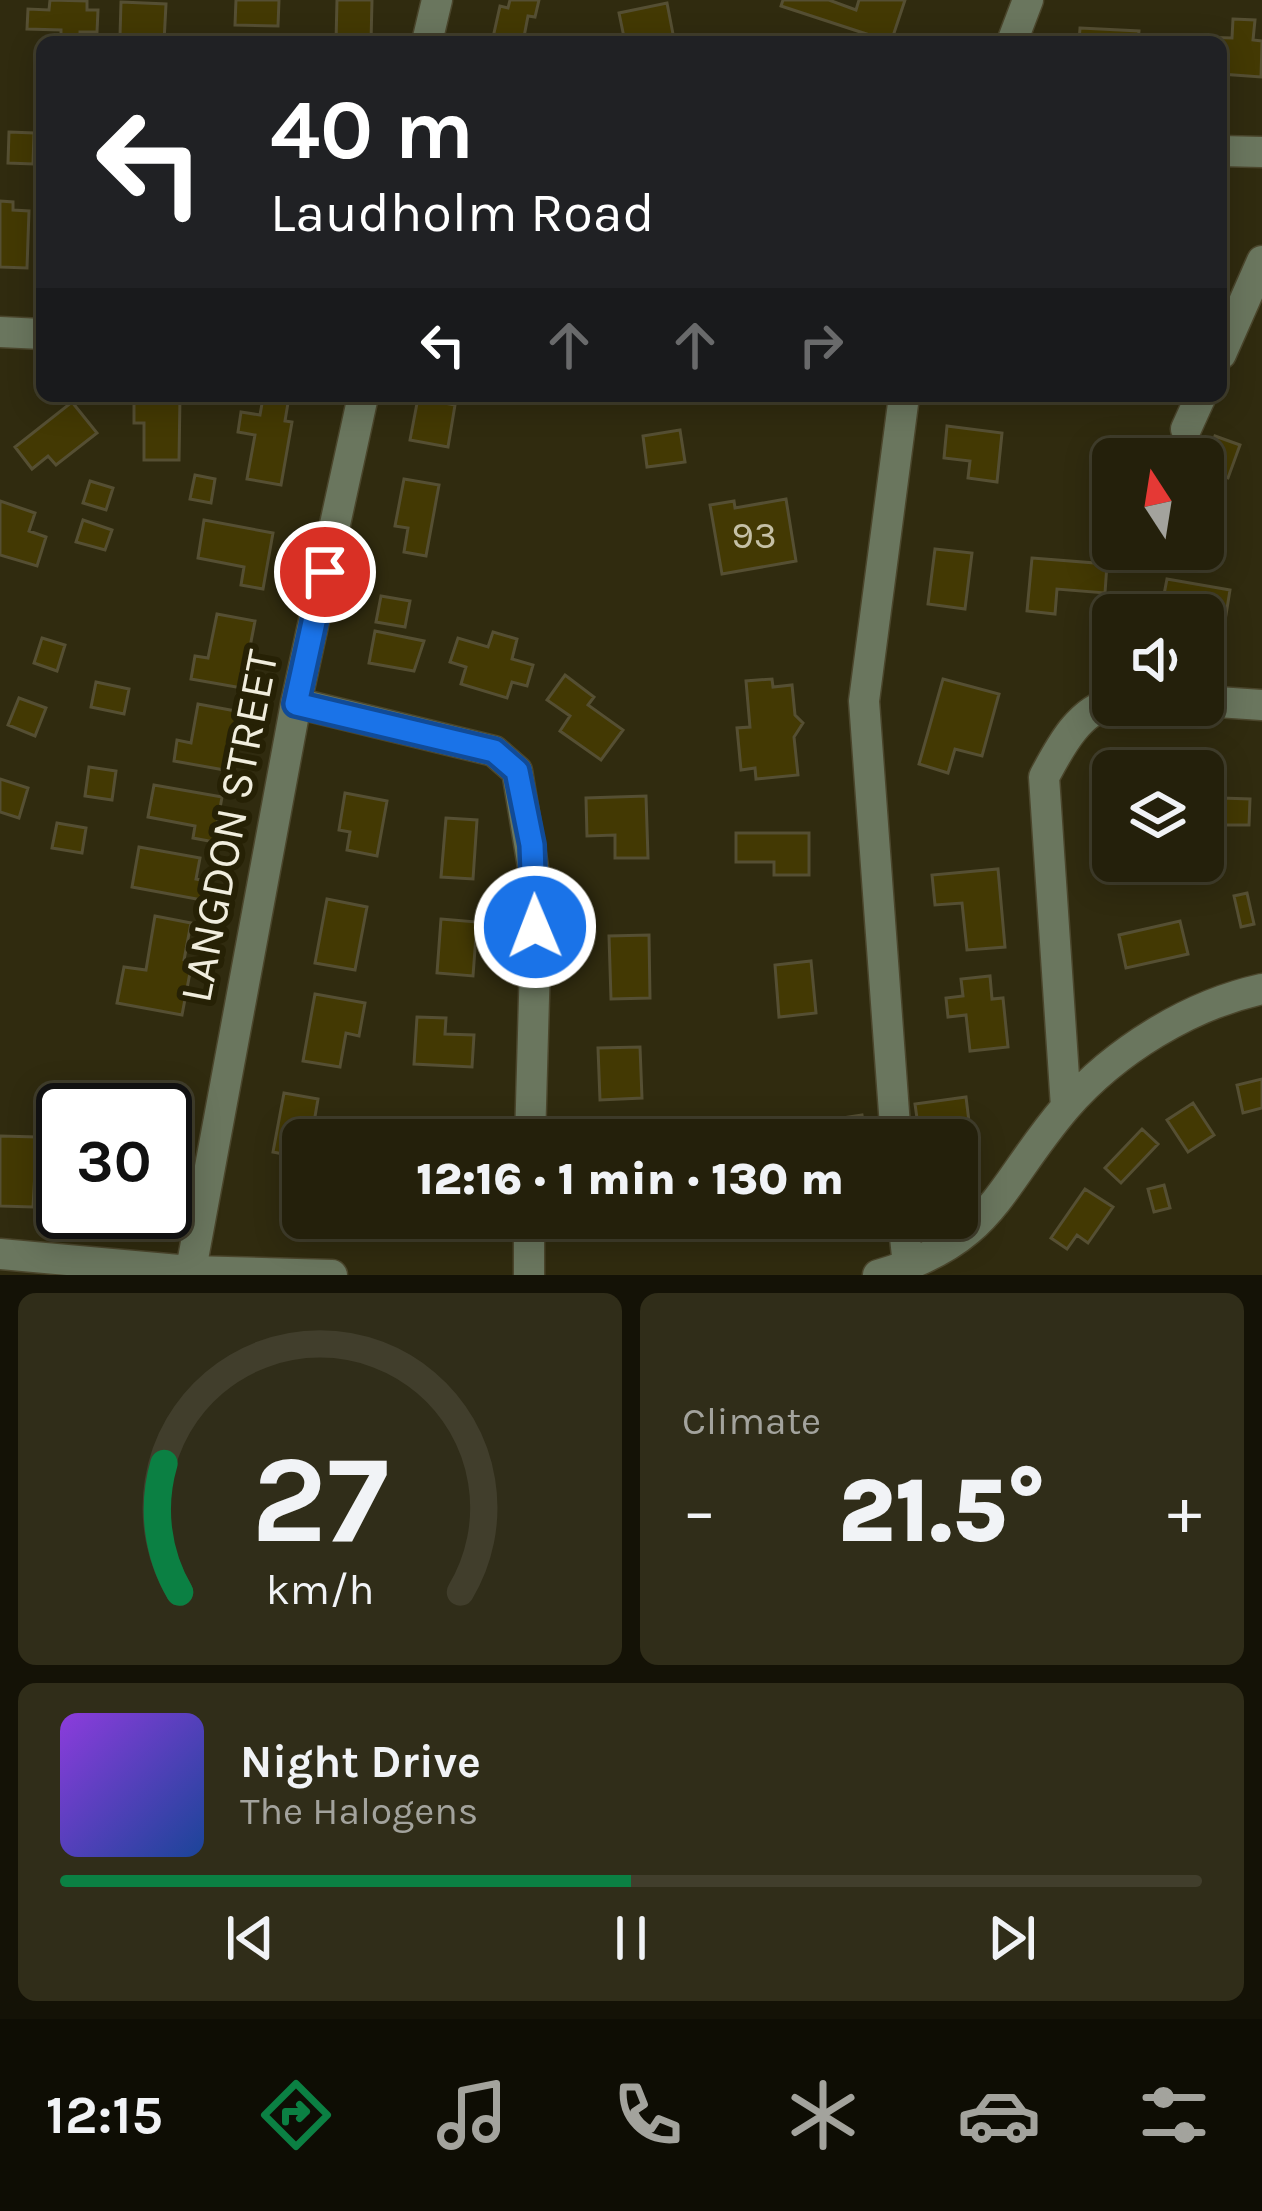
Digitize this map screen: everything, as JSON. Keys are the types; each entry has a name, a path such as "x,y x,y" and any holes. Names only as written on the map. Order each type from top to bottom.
{"street":[{"path":"428,36 437,0"},
{"path":"1014,36 1028,0"},
{"path":"1227,151 1262,152"},
{"path":"1227,340 1262,261"},
{"path":"0,332 36,334"},
{"name":"LANGDON STREET","path":"190,1273 296,704 362,402"},
{"path":"894,1119 864,701 903,402"},
{"path":"1186,429 1198,402"},
{"path":"1224,702 1262,705"},
{"path":"296,704 494,751 517,771 537,891 531,1119"},
{"path":"1066,1107 1044,777 1060,745 1092,713"},
{"path":"893,1271 956,1244 976,1225 1066,1107 1112,1064 1186,1015 1262,989"},
{"path":"529,1239 529,1275"},
{"path":"893,1271 899,1239"},
{"path":"0,1254 190,1273 332,1275"}],"building":[{"path":"50,0 87,1 87,10 98,10 97,32 61,36 61,30 27,29 28,9 49,10"},
{"path":"236,0 279,0 278,26 235,25"},
{"path":"337,0 372,0 371,36 336,36"},
{"path":"510,0 539,0 535,17 528,16 524,36 493,36 500,6 508,8"},
{"path":"783,0 829,0 856,10 859,0 905,0 893,36 873,36 781,6"},
{"path":"121,2 166,4 164,36 120,36"},
{"path":"667,3 673,34 624,36 619,13"},
{"path":"1233,19 1255,20 1253,40 1262,41 1261,77 1227,74 1227,38 1232,38"},
{"path":"1080,28 1139,31 1139,36 1079,36"},
{"path":"9,132 34,133 33,164 8,163"},
{"path":"0,201 13,202 13,210 29,211 27,268 0,267"},
{"path":"72,402 97,433 56,465 48,456 32,469 15,447"},
{"path":"134,402 180,402 179,460 144,460 144,423 134,423"},
{"path":"262,402 288,403 285,421 292,422 281,485 247,479 255,435 238,432 241,412 260,415"},
{"path":"417,402 455,405 448,447 410,440"},
{"path":"947,426 1002,433 997,482 968,478 970,461 944,458"},
{"path":"680,430 685,462 647,467 643,436"},
{"path":"1224,439 1240,445 1228,478 1224,477"},
{"path":"195,475 215,479 211,503 190,499"},
{"path":"404,479 439,485 426,556 404,552 408,528 395,526"},
{"path":"90,481 113,488 106,510 83,503"},
{"path":"786,499 796,561 722,574 710,505 734,501 735,508"},
{"path":"0,501 35,513 29,531 46,537 37,566 0,555"},
{"path":"83,520 112,530 105,550 76,542"},
{"path":"204,520 273,533 263,589 241,585 244,567 198,558"},
{"path":"935,549 972,553 965,609 928,604"},
{"path":"1032,558 1092,563 1092,570 1107,570 1105,593 1057,589 1055,614 1027,611"},
{"path":"1167,579 1230,590 1225,621 1224,594 1164,594"},
{"path":"381,596 410,601 405,627 376,622"},
{"path":"217,614 255,621 242,688 191,679 195,656 208,658"},
{"path":"375,631 424,641 414,671 369,663"},
{"path":"493,632 517,639 512,659 533,665 527,686 512,682 507,698 461,684 466,667 450,662 458,638 488,647"},
{"path":"42,638 65,645 57,671 34,663"},
{"path":"565,675 594,697 588,705 623,730 601,760 560,731 570,716 547,700"},
{"path":"772,679 773,687 792,685 795,715 803,723 794,737 798,775 756,779 755,768 741,770 737,728 750,727 746,681"},
{"path":"943,679 999,694 982,756 955,749 948,773 919,764"},
{"path":"96,682 129,689 124,714 91,707"},
{"path":"19,698 46,708 35,736 8,725"},
{"path":"198,704 241,712 230,771 174,761 177,740 191,743"},
{"path":"89,767 116,771 112,800 85,796"},
{"path":"0,779 28,788 19,818 0,812"},
{"path":"154,785 222,797 214,842 193,838 195,826 148,817"},
{"path":"345,793 387,801 377,856 347,850 350,832 339,830"},
{"path":"646,796 648,858 615,858 615,835 587,836 586,798"},
{"path":"1224,798 1250,799 1249,825 1224,825"},
{"path":"446,818 477,820 473,879 441,877"},
{"path":"57,823 86,828 82,853 52,848"},
{"path":"736,833 809,833 809,875 774,875 774,862 736,862"},
{"path":"139,847 200,858 196,879 206,881 202,900 132,887"},
{"path":"998,869 1005,947 967,950 962,903 935,905 932,875"},
{"path":"1247,893 1254,924 1241,927 1234,896"},
{"path":"327,899 367,907 355,970 315,963"},
{"path":"155,916 191,923 184,960 192,962 182,1015 117,1003 124,967 146,970"},
{"path":"441,919 477,922 473,976 437,973"},
{"path":"1180,921 1188,954 1126,968 1119,935"},
{"path":"649,935 650,998 611,999 609,936"},
{"path":"811,961 816,1013 779,1017 775,965"},
{"path":"990,976 992,999 1003,998 1008,1047 970,1051 966,1015 948,1017 946,998 963,996 961,979"},
{"path":"315,994 365,1003 359,1036 346,1033 340,1067 303,1061"},
{"path":"417,1017 446,1018 445,1034 474,1035 472,1067 414,1064"},
{"path":"640,1047 642,1098 600,1100 598,1048"},
{"path":"1262,1079 1262,1108 1243,1113 1237,1085"},
{"path":"284,1093 318,1099 315,1119 282,1119 282,1154 273,1152"},
{"path":"966,1097 969,1119 917,1119 915,1104"},
{"path":"1193,1103 1214,1135 1188,1152 1167,1120"},
{"path":"1142,1129 1158,1144 1121,1183 1105,1168"},
{"path":"0,1136 36,1137 33,1207 0,1206"},
{"path":"1164,1185 1170,1208 1154,1212 1148,1189"},
{"path":"1085,1189 1113,1207 1088,1243 1077,1235 1067,1249 1051,1238"}],"route":[{"path":"325,572 296,704 397,724 494,751 517,771 532,845 535,927"}]}
